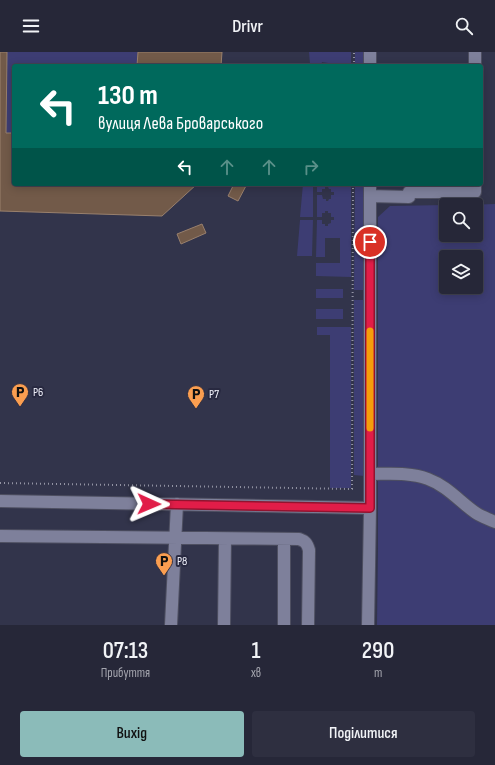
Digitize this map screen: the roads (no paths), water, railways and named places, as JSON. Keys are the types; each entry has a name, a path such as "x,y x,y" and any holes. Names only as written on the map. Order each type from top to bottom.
{"street":[{"path":"370,52 370,64"},
{"path":"475,52 475,64"},
{"path":"368,625 370,508 370,190 408,201 409,192 475,192 475,186"},
{"path":"370,474 404,474 422,477 442,486 475,513 485,519 495,522"},
{"path":"0,501 370,508"},
{"path":"171,625 177,504"},
{"path":"0,536 299,539 304,541 309,550 308,625"},
{"path":"224,625 226,539"},
{"path":"284,539 284,625"}],"place":[{"name":"P6","path":"20,407"},
{"name":"P7","path":"196,409"},
{"name":"P8","path":"164,576"}]}
